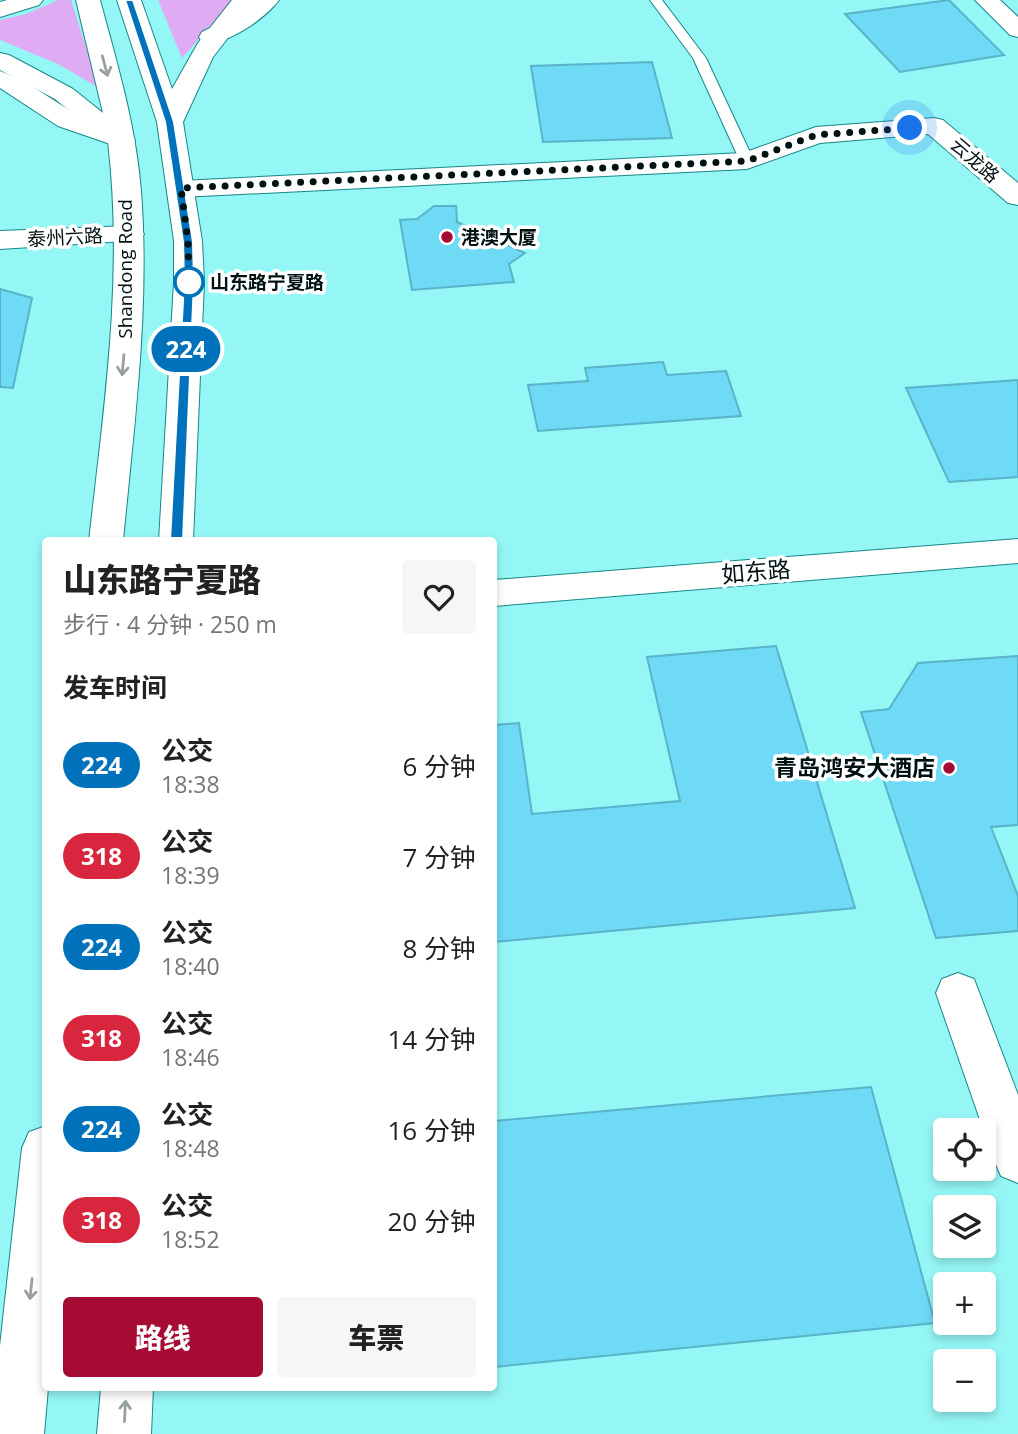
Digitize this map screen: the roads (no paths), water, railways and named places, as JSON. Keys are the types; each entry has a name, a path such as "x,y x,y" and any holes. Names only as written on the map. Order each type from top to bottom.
{"main road":[{"path":"0,10 32,0"},
{"name":"Shandong Road","path":"88,0 122,141 130,234 127,319 106,537"},
{"path":"129,0 170,122 188,242 189,282 176,537"},
{"path":"170,122 192,70 211,37 245,0"},
{"path":"211,37 245,19 267,0"},
{"path":"987,0 1018,30"},
{"path":"0,60 64,94 122,141"},
{"path":"0,78 13,83 53,112 94,132 122,141"},
{"name":"云龙路","path":"181,188 747,161 816,135 934,126 1018,197"},
{"name":"泰州六路","path":"0,240 130,234"},
{"name":"如东路","path":"497,593 1018,551"},
{"path":"958,993 1018,1160"},
{"path":"17,1434 42,1187"},
{"path":"124,1434 127,1391"}],"lane":[{"path":"656,0 699,58 747,161"}],"place":[{"name":"港澳大厦","path":"447,237"},
{"name":"山东路宁夏路","path":"189,282"},
{"name":"青岛鸿安大酒店","path":"949,768"}]}
